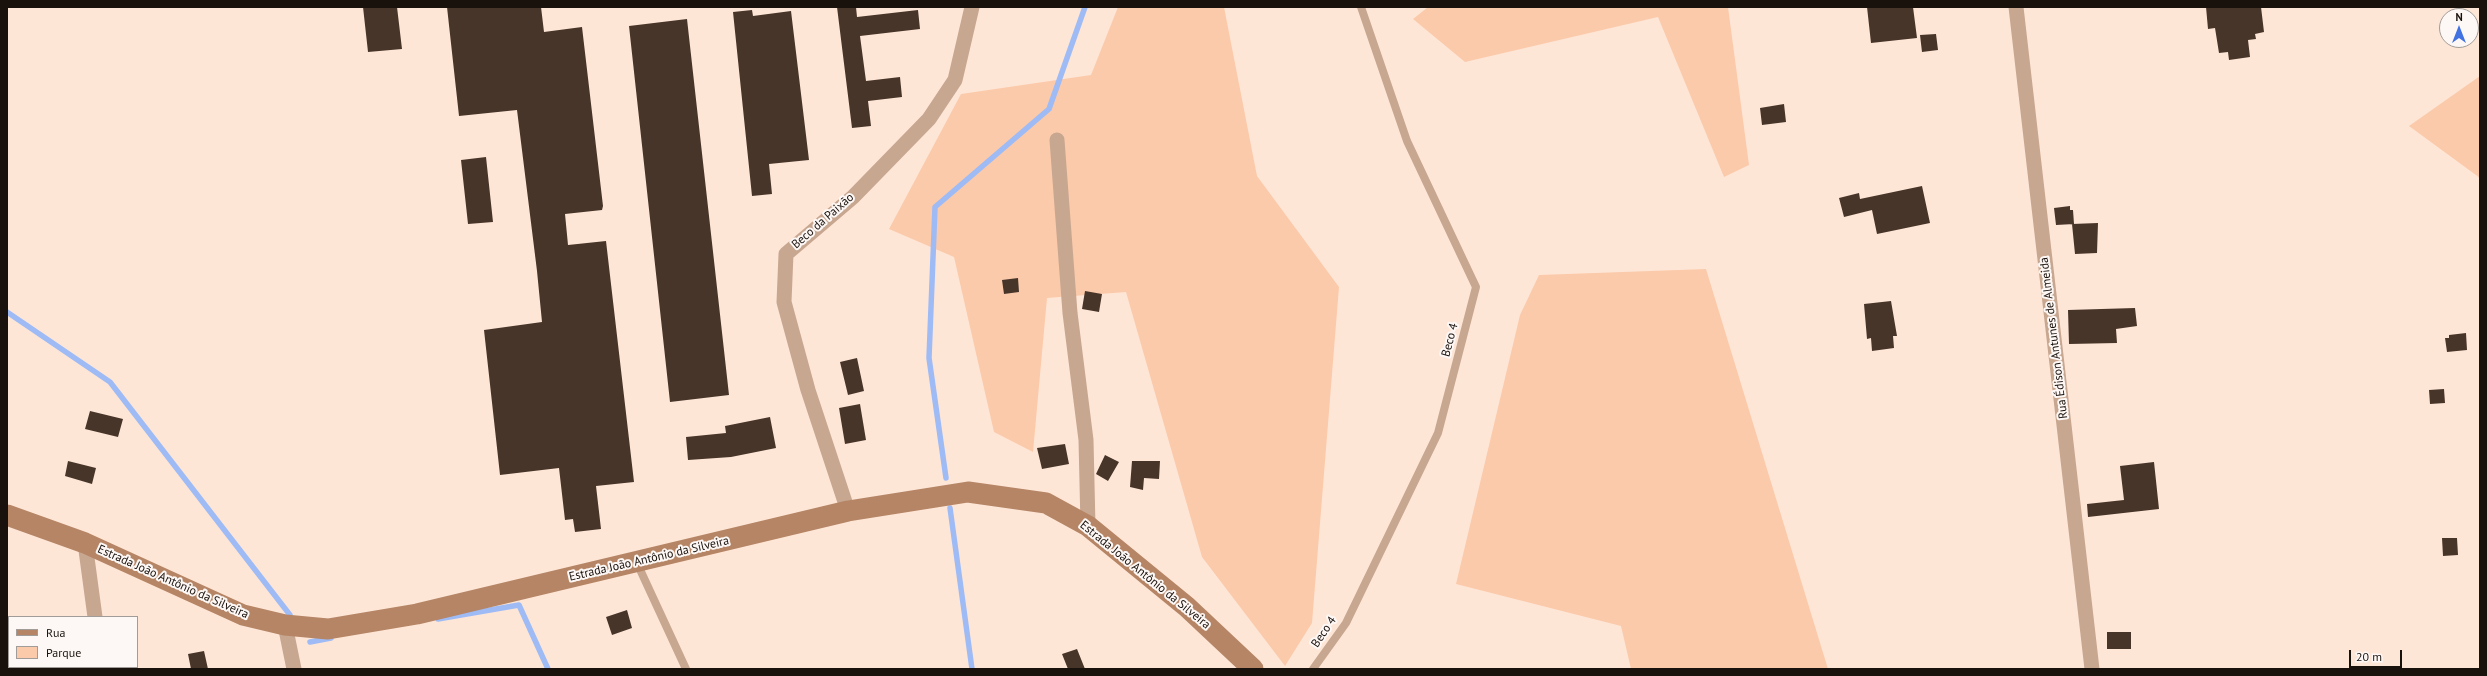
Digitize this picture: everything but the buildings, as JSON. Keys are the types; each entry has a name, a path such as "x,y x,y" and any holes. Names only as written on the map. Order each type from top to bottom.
{"main road":[{"name":"Estrada João Antônio da Silveira","path":"7,515 85,543 243,615 285,625 328,629 402,616 637,563 848,511 968,492 1046,503 1088,526 1187,607 1253,669"}],"street":[{"name":"Beco da Paixão","path":"848,511 808,390 784,302 786,254 853,197 929,119 955,80 972,7"},
{"name":"Rua Édison Antunes de Almeida","path":"2016,7 2092,669"},
{"path":"1057,140 1070,313 1086,440 1088,526"},
{"path":"85,543 95,616"},
{"path":"285,625 294,669"}],"lane":[{"name":"Beco 4","path":"1313,669 1346,623 1438,434 1476,287 1407,141 1361,7"},
{"path":"637,563 686,669"}],"green space":[{"path":"1118,7 1224,7 1257,176 1339,287 1312,623 1285,666 1202,557 1126,292 1047,298 1033,452 994,432 954,257 889,229 961,94 1091,75"},
{"path":"1428,7 1728,7 1749,165 1724,177 1658,17 1465,62 1413,19"},
{"path":"2480,76 2480,178 2409,126"},
{"path":"1706,269 1828,669 1631,669 1621,626 1456,584 1520,315 1539,275"}],"waterway":[{"path":"946,478 929,358 935,207 1049,109 1085,7"},
{"path":"7,312 110,382 290,615"},
{"path":"950,508 972,669"},
{"path":"438,619 519,605 548,669"},
{"path":"310,642 331,638"}]}
